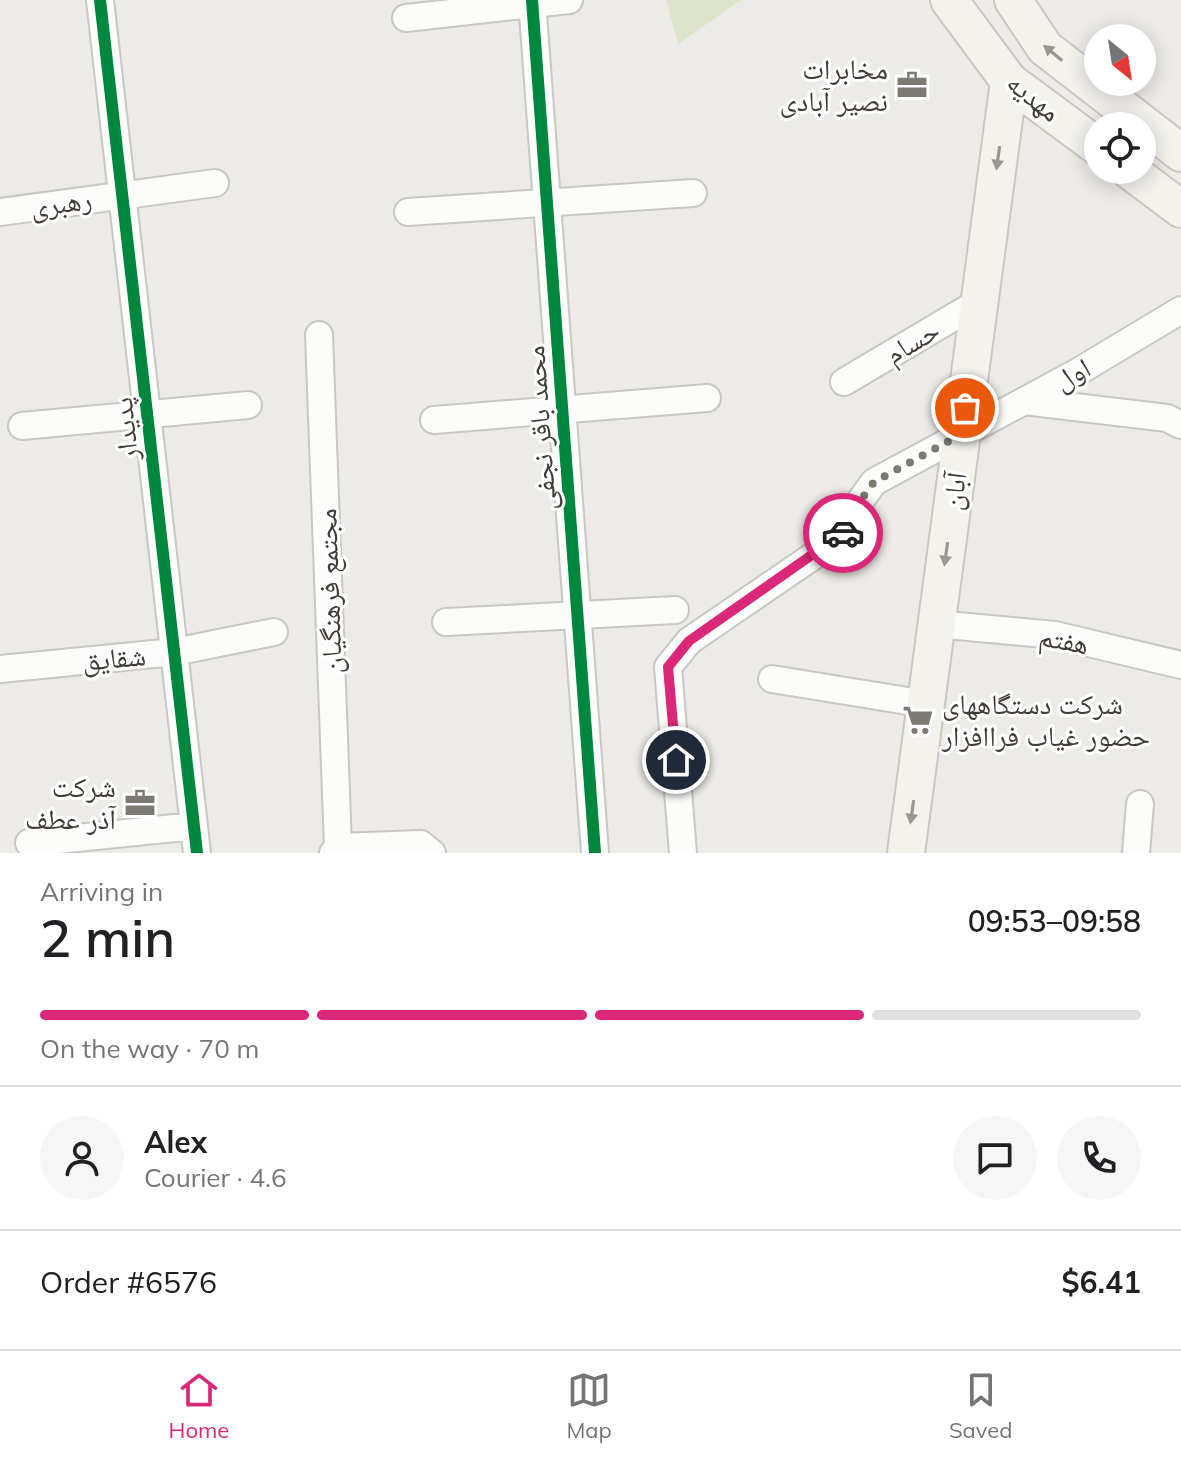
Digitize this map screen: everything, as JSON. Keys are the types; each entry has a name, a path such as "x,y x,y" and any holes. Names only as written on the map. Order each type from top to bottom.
{"street":[{"name":"پدیدار","path":"100,0 197,853"},
{"path":"406,18 569,0"},
{"name":"مهدیه","path":"949,0 1009,81 1084,137"},
{"name":"مهدیه","path":"1013,0 1045,48 1176,142"},
{"name":"محمد باقر نجفی","path":"532,2 595,853"},
{"name":"آبان","path":"906,853 1009,81"},
{"name":"رهبری","path":"0,212 215,183"},
{"path":"1148,184 1181,209"},
{"path":"408,212 693,193"},
{"name":"حسام","path":"844,382 979,302"},
{"name":"اول","path":"683,853 668,667 689,641 841,537 858,504 874,482 1024,401 1181,310"},
{"name":"مجتمع فرهنگیان","path":"319,335 336,850"},
{"path":"434,420 707,398"},
{"path":"1024,401 1167,418 1181,425"},
{"path":"22,426 248,405"},
{"path":"446,622 675,610"},
{"name":"هفتم","path":"936,624 1055,635 1179,660"},
{"name":"شقایق","path":"0,669 174,652 274,632"},
{"path":"772,679 926,704"},
{"path":"1136,853 1140,804"},
{"path":"29,843 194,826"},
{"path":"336,850 421,844 432,853"}],"green space":[{"path":"666,0 741,0 678,44"}],"cycle path":[{"path":"100,0 197,853"},
{"path":"532,0 595,853"}],"way so far":[{"path":"843,533 874,482 962,434 965,408"}],"place":[{"name":"مخابرات نصیر آبادی","path":"912,85"},
{"name":"شرکت دستگاههای حضور غیاب فراافزار","path":"918,720"},
{"name":"شرکت آذر عطف","path":"140,803"}],"route":[{"path":"676,760 668,667 689,641 843,533"}]}
